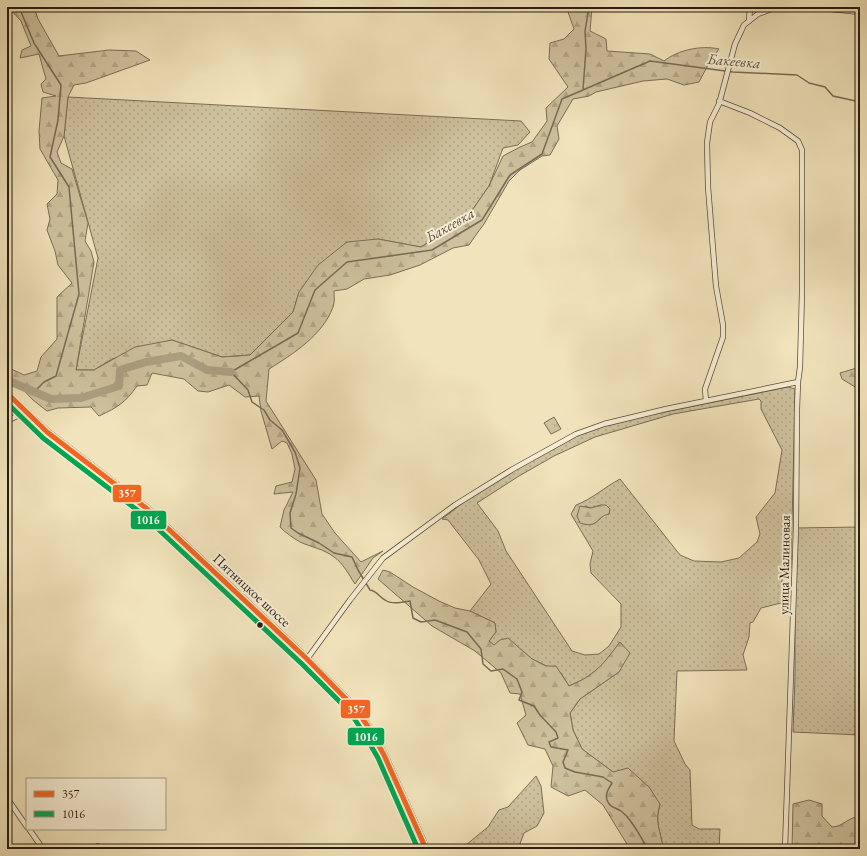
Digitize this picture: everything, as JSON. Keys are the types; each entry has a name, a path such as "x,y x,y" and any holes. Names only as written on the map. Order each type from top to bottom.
{"main road":[{"name":"Пятницкое шоссе","path":"7,393 47,432 146,508 307,659 355,708 370,728 384,755 426,849"}],"street":[{"path":"748,21 750,7"},
{"path":"706,401 705,389 723,337 723,325 716,286 708,187 707,143 710,122 719,101 736,44 744,25 758,14 778,7"},
{"path":"811,7 860,12"},
{"name":"улица Малиновая","path":"719,101 750,113 780,128 798,141 802,150 802,300 800,367 798,382 796,527 785,849"},
{"path":"307,659 383,558 455,505 513,469 576,434 604,424 626,418 798,382"},
{"path":"7,421 25,412"},
{"path":"7,798 26,825"},
{"path":"29,830 43,849"}],"green space":[{"path":"8,7 34,7 38,19 59,56 109,50 136,51 150,60 86,83 74,85 68,97 64,136 57,152 61,163 72,169 88,223 85,241 91,251 94,262 76,370 94,370 135,347 172,340 222,357 250,355 293,312 299,292 318,265 347,242 378,239 421,247 466,219 489,186 503,156 532,142 547,121 546,108 568,87 549,59 550,43 564,39 574,29 568,12 576,8 592,7 590,31 606,39 607,51 650,54 664,61 676,54 690,49 719,49 699,82 684,85 667,79 643,81 573,99 557,126 559,139 550,155 542,156 520,170 509,181 484,224 469,245 453,248 420,265 390,275 364,279 347,289 334,291 333,307 328,317 315,335 288,357 269,369 266,401 316,480 322,514 335,533 361,562 383,551 373,558 355,584 343,566 334,557 322,550 300,542 280,527 284,510 293,492 274,494 276,486 292,482 295,469 292,454 287,443 282,441 272,449 261,411 259,396 245,397 229,385 208,392 198,391 184,379 152,373 147,385 137,386 129,397 121,404 99,416 91,407 58,408 47,411 33,400 12,378 7,377 7,367 24,375 37,371 41,357 57,339 57,297 72,283 58,265 55,251 47,230 50,219 47,204 57,194 58,180 40,149 39,131 42,98 56,96 43,92 41,84 46,79 39,54 20,58 22,50 31,46 21,21"},
{"path":"68,97 521,121 530,132 518,145 503,148 489,186 466,219 421,247 378,239 299,292 293,312 250,355 222,357 172,340 112,359 94,370 76,370 98,258 64,136"},
{"path":"860,367 860,390 842,379 840,373"},
{"path":"788,387 795,389 791,568 782,578 782,584 791,597 785,602 761,608 753,622 750,623 749,637 743,655 747,670 677,671 674,741 685,764 690,770 692,825 699,829 720,829 719,849 663,849 658,822 658,811 660,804 582,749 573,730 570,713 580,699 619,672 620,642 602,666 584,679 569,686 561,673 532,659 521,650 494,645 489,641 496,632 495,623 470,611 491,584 479,560 448,520 442,519 460,505 506,475 577,436 618,422","holes":["759,399 761,401 761,409 782,450 775,493 756,517 760,534 757,542 739,558 721,562 694,561 680,555 620,479 588,500 576,505 571,514 593,551 590,564 591,573 621,604 621,627 609,646 599,654 585,655 572,651 506,551 498,531 477,503 554,456 595,437 673,414","601,505 604,515 599,520 594,524 589,525 581,523 577,516 585,506 591,508"]},
{"path":"554,417 561,429 551,434 544,423"},
{"path":"606,505 610,509 609,514 605,515 591,525 580,523 577,516 580,506 591,508"},
{"path":"860,527 860,735 793,732 795,678 795,528"},
{"path":"383,570 390,572 439,601 455,608 470,611 495,623 496,632 489,641 494,645 500,640 508,638 532,659 546,666 556,666 569,686 593,673 609,657 620,642 630,653 619,672 580,699 570,713 573,730 582,749 613,772 628,768 649,787 660,804 658,811 658,822 663,849 630,849 603,805 585,790 568,796 551,787 553,766 545,749 528,745 517,723 526,715 520,694 510,693 501,673 475,651 432,626 378,579"},
{"path":"536,776 541,786 544,813 537,826 524,833 518,849 461,849 488,827 499,810 508,807"},
{"path":"809,800 822,804 822,816 832,827 836,827 853,818 860,817 860,849 792,849 793,804"}],"waterway":[{"path":"19,7 34,43 61,85 58,120 50,157 69,187 79,294 56,376 44,382 34,392"},
{"path":"583,90 586,49 585,31 589,7"},
{"name":"Бакеевка","path":"648,849 629,819 621,811 608,803 607,793 612,783 603,777 575,772 565,768 563,762 568,750 551,747 549,742 558,738 556,732 540,715 534,706 519,700 522,692 517,679 503,669 491,671 483,664 481,649 467,632 435,620 421,622 413,618 410,601 398,603 388,602 370,590 352,557 334,553 291,528 290,513 296,494 300,468 295,452 282,430 270,420 264,410 252,402 248,390 231,372 298,333 315,290 347,262 432,250 482,220 510,175 542,154 562,99 650,61 733,72 797,75 809,83 825,87 833,96 860,102"},
{"path":"9,381 51,399 81,398 119,386 120,370 146,362 181,356 207,370 231,372"}],"transit line":[{"name":"357","path":"7,393 47,432 146,508 307,659 355,708 369,728 384,755 426,849"},
{"name":"1016","path":"7,403 43,438 141,513 302,664 350,712 378,758 418,849"}]}
